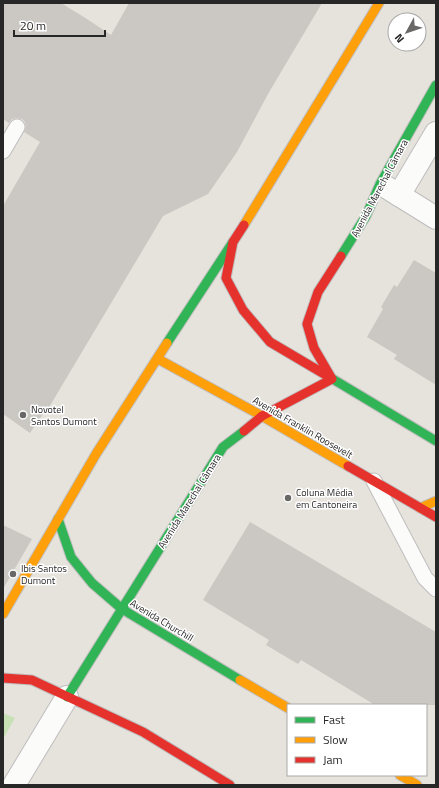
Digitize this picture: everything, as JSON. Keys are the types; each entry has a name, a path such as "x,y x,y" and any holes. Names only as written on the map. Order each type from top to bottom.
{"street":[{"path":"3,614 96,454 247,221 379,3"},
{"name":"Avenida Marechal Câmara","path":"14,785 223,447 262,416 332,379 314,348 307,324 318,292 366,216 380,184 436,85"},
{"name":"Avenida Marechal Câmara","path":"399,195 436,133"},
{"path":"380,184 436,218"},
{"path":"233,242 226,278 243,310 270,342 436,441"},
{"name":"Avenida Franklin Roosevelt","path":"158,359 262,416 436,517"},
{"path":"420,508 436,501"},
{"name":"Avenida Churchill","path":"58,519 71,557 92,583 122,609 287,707"},
{"path":"3,678 32,680 67,698 143,732 230,785"},
{"path":"402,776 417,785"}],"lane":[{"path":"3,151 17,127"},
{"path":"374,481 425,578 436,589"}],"green space":[{"path":"3,713 15,718 3,739"}],"building":[{"path":"3,3 61,3 111,35 129,3 322,3 268,94 237,152 208,194 163,216 48,409 47,408 30,433 3,414 3,206 40,142 24,132 26,127 25,122 22,119 12,119 9,123 3,119"},
{"path":"414,260 436,273 436,385 394,359 397,355 367,337 383,309 381,307 394,285 397,287"},
{"path":"250,522 436,632 436,705 373,704 301,660 298,664 266,645 269,640 203,600"},
{"path":"3,525 32,539 3,589"}],"traffic: fast":[{"path":"341,256 366,216 380,184 436,85"},
{"path":"167,343 233,242"},
{"path":"331,378 436,441"},
{"path":"67,697 223,447 244,431"},
{"path":"58,519 71,557 92,583 122,609 240,680"}],"traffic: slow":[{"path":"244,225 379,3"},
{"path":"3,614 96,454 167,343"},
{"path":"158,359 262,416 348,466"},
{"path":"420,508 436,501"},
{"path":"240,680 287,707"},
{"path":"402,776 417,785"}],"traffic: jam":[{"path":"244,225 233,242 226,278 243,310 270,342 331,378"},
{"path":"244,431 262,416 332,379 314,348 307,324 318,292 341,256"},
{"path":"348,466 436,517"},
{"path":"3,678 32,680 143,732 230,785"}],"place":[{"name":"Novotel Santos Dumont","path":"23,415"},
{"name":"Coluna Média em Cantoneira","path":"288,498"},
{"name":"Ibis Santos Dumont","path":"13,574"}]}
